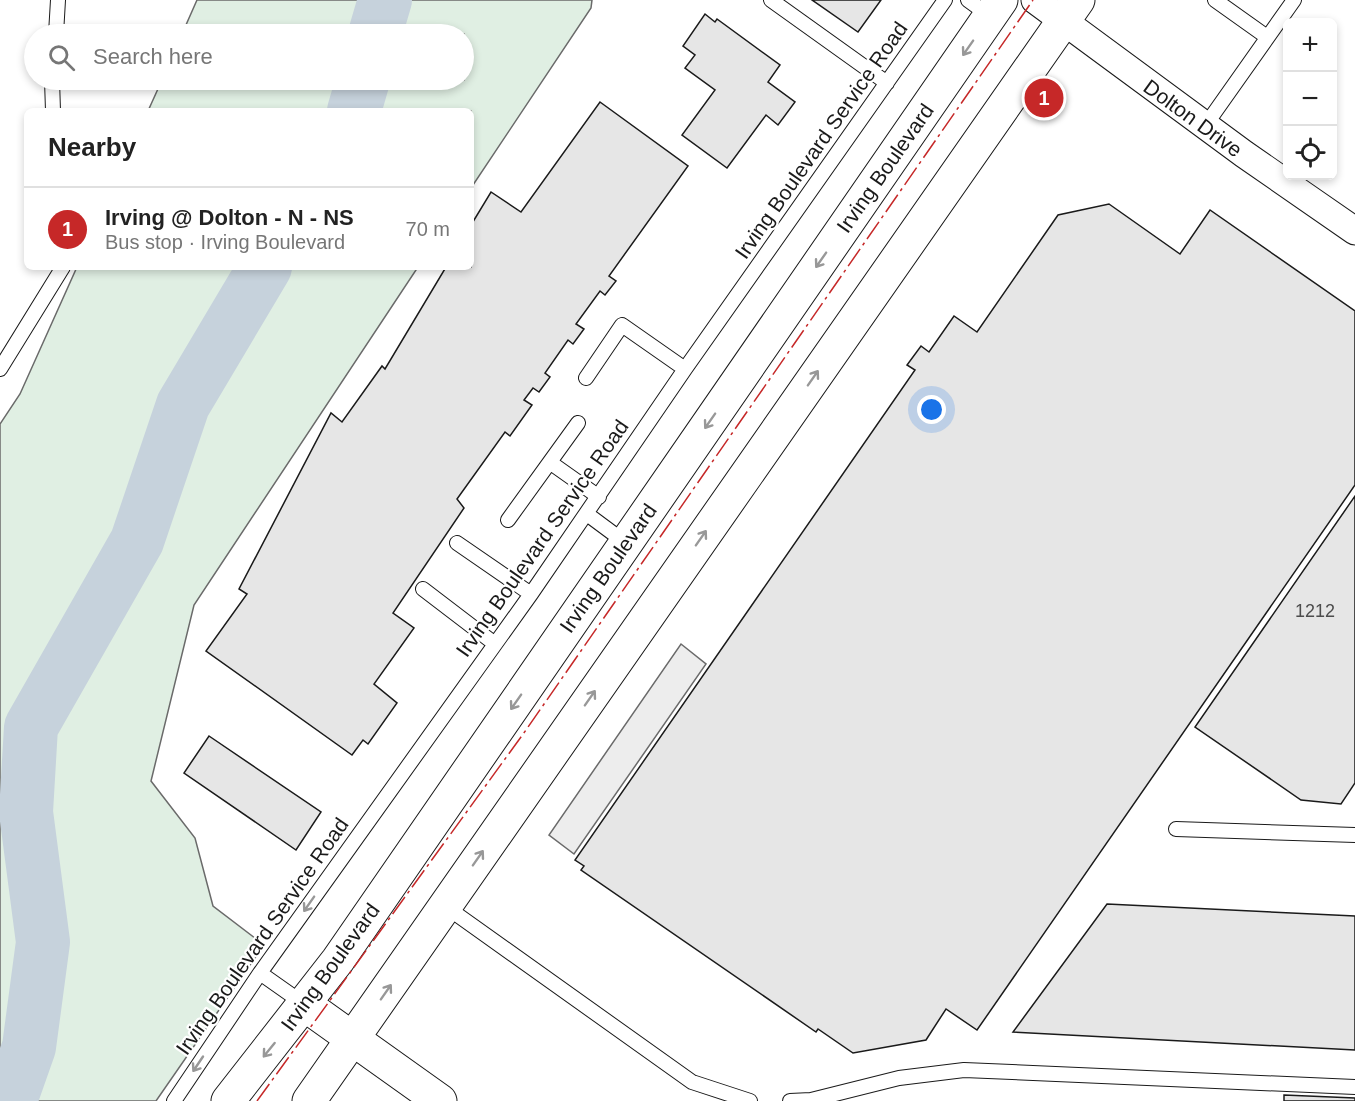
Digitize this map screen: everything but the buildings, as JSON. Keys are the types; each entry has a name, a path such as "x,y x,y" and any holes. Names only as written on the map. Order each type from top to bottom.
{"main road":[{"name":"Irving Boulevard","path":"228,1101 338,960 626,543 986,5"},
{"path":"309,1101 1070,11"},
{"path":"304,1004 440,1101"}],"street":[{"name":"Dolton Drive","path":"1035,0 1070,11 1205,126 1355,231"}],"lane":[{"path":"57,24 58,0"},
{"path":"771,0 887,83"},
{"name":"Irving Boulevard Service Road","path":"174,1101 260,973 531,594 685,369 945,0"},
{"path":"1215,0 1267,38"},
{"path":"1205,126 1294,0"},
{"path":"52,90 53,108"},
{"path":"0,369 61,270"},
{"path":"586,378 622,325 685,369"},
{"path":"508,520 578,423"},
{"path":"551,463 599,497"},
{"path":"587,514 626,543"},
{"path":"457,543 531,594"},
{"path":"423,589 495,644"},
{"path":"1176,829 1355,836"},
{"path":"445,906 692,1082 750,1101"},
{"path":"260,973 304,1004"},
{"path":"790,1101 811,1100 899,1078 964,1070 1355,1087"}],"green space":[{"path":"197,0 592,0 591,8 474,184 474,108 149,108 157,90 474,90 474,24 186,24"},
{"path":"76,270 416,270 194,605 151,781 195,838 213,906 264,945 156,1101 0,1101 0,424 20,394"}],"shaded area":[{"path":"681,644 706,664 574,854 549,835"}],"waterway":[{"path":"378,24 385,0"},
{"path":"355,108 360,90"},
{"path":"10,1101 29,1047 43,942 26,812 31,727 137,541 183,405 263,270"}],"power":[{"path":"257,1101 526,730 1033,0"}],"place":[{"name":"Irving @ Dolton - N - NS","path":"1044,98"}]}
